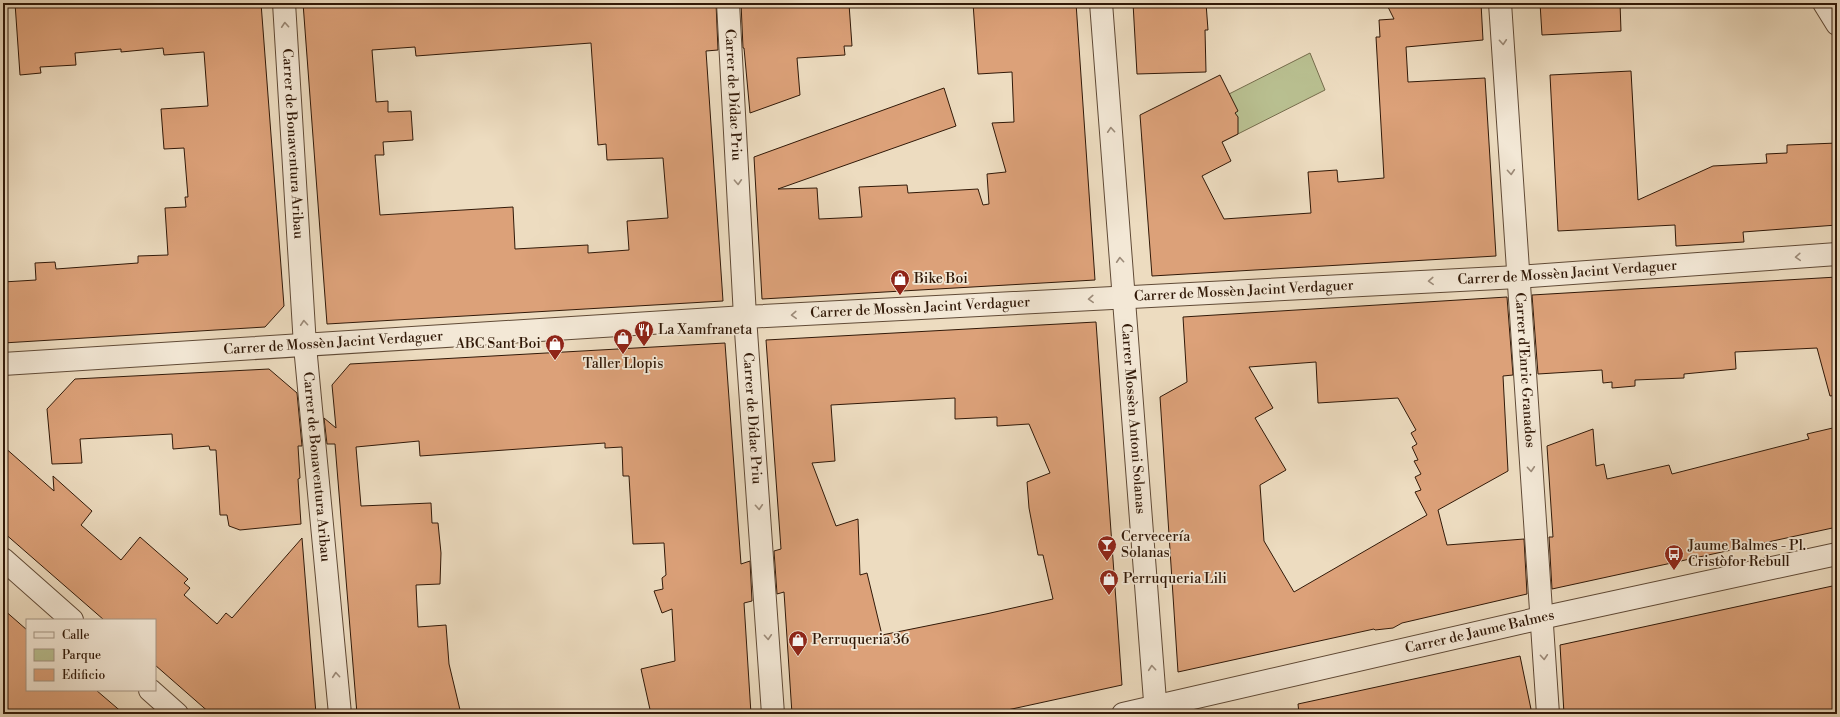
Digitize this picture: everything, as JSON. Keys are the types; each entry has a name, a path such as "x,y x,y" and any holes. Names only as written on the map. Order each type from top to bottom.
{"street":[{"name":"Carrer de Bonaventura Aribau","path":"284,3 305,346 340,714"},
{"name":"Carrer de Dídac Priu","path":"728,3 745,317 774,714"},
{"name":"Carrer Mossèn Antoni Solanas","path":"1101,3 1156,711"},
{"name":"Carrer d'Enric Granados","path":"1500,3 1548,714"},
{"path":"1824,3 1837,24"},
{"name":"Carrer de Mossèn Jacint Verdaguer","path":"3,364 745,317 1518,277 1837,254"},
{"name":"Carrer de Jaume Balmes","path":"1123,714 1156,711 1541,618 1837,554"},
{"path":"3,559 71,619"},
{"path":"151,691 177,714"}],"green space":[{"path":"1310,53 1325,90 1222,142 1143,149 1142,138"}],"building":[{"path":"15,3 261,3 284,306 265,327 3,343 3,282 36,280 35,263 55,262 56,269 138,263 138,256 168,255 165,208 186,207 185,197 188,197 184,148 164,149 161,109 208,106 204,52 164,55 163,48 121,52 121,49 75,53 76,65 40,67 41,73 20,75"},
{"path":"303,3 716,3 718,50 706,51 723,301 327,324","holes":["591,43 598,145 606,144 607,160 663,158 668,218 627,221 629,250 588,253 588,245 515,249 513,207 380,215 375,155 384,155 383,142 413,140 411,111 388,112 388,101 376,102 372,50 415,47 416,56"]},
{"path":"741,3 849,4 852,46 844,46 845,55 797,58 800,95 750,113 743,48"},
{"path":"973,3 1076,3 1095,280 762,299 754,157 944,88 956,126 778,189 817,188 819,219 862,217 859,187 907,185 908,193 978,189 983,205 989,204 987,174 1006,172 992,123 1014,122 1012,72 978,74"},
{"path":"1133,3 1206,3 1208,30 1205,30 1206,72 1137,74"},
{"path":"1386,3 1481,3 1483,40 1406,47 1408,82 1485,78 1496,256 1152,276 1140,115 1220,75 1238,111 1235,113 1238,117 1238,134 1222,142 1231,161 1202,176 1224,219 1311,213 1308,172 1337,170 1338,182 1384,178 1376,37 1380,37 1379,20 1394,19"},
{"path":"1540,3 1620,3 1621,31 1542,35"},
{"path":"1631,71 1638,200 1713,166 1767,163 1766,154 1787,153 1787,145 1837,143 1837,225 1743,232 1744,242 1676,246 1675,225 1558,231 1550,75"},
{"path":"1837,277 1837,395 1830,396 1817,348 1735,352 1736,369 1684,374 1684,378 1635,380 1635,386 1612,388 1612,382 1603,383 1602,370 1538,374 1532,295"},
{"path":"1507,297 1513,375 1503,376 1508,471 1438,510 1447,545 1524,539 1527,594 1402,623 1393,628 1374,629 1178,672 1160,397 1187,382 1183,317","holes":["1316,362 1318,403 1398,398 1416,430 1411,433 1417,444 1412,447 1418,460 1414,461 1421,474 1415,477 1421,490 1415,492 1427,515 1294,592 1264,541 1260,485 1286,470 1255,418 1273,408 1249,367"]},
{"path":"1096,322 1122,685 989,714 792,714 784,592 777,594 774,551 781,549 766,340","holes":["955,398 955,419 997,417 997,426 1029,424 1050,473 1027,482 1029,508 1038,555 1043,555 1053,599 882,635 867,573 860,575 858,519 836,526 812,463 835,461 831,405"]},
{"path":"725,343 741,564 750,561 752,601 744,603 751,714 651,714 641,669 675,661 672,609 662,613 654,591 663,589 662,578 666,575 664,543 633,544 629,476 623,476 622,447 605,448 605,443 420,456 419,441 356,447 361,506 431,503 432,523 438,523 441,553 440,584 416,585 418,627 446,625 449,664 461,714 357,714 335,444 327,444 324,418 336,428 332,385 350,364"},
{"path":"269,369 297,393 302,446 298,446 300,478 298,479 301,524 240,530 229,526 227,515 220,515 216,450 210,450 209,446 173,449 172,434 80,439 82,463 52,464 47,409 75,379"},
{"path":"1837,427 1837,527 1552,589 1549,537 1553,537 1547,446 1593,429 1596,466 1604,464 1607,479 1669,465 1672,474 1809,439 1807,434"},
{"path":"3,446 54,491 53,476 92,511 81,525 121,560 140,537 188,579 184,583 190,588 184,595 217,624 226,613 232,618 302,538 316,714 211,714 156,666 156,619 103,619 3,532"},
{"path":"1837,585 1837,714 1564,714 1560,645"},
{"path":"3,609 26,629 26,691 97,691 124,714 3,714"},
{"path":"1520,656 1532,714 1299,714 1298,704"}],"place":[{"name":"Bike Boi","path":"900,296"},
{"name":"La Xamfraneta","path":"644,347"},
{"name":"Taller Llopis","path":"623,355"},
{"name":"ABC Sant Boi","path":"555,361"},
{"name":"Cervecería Solanas","path":"1107,562"},
{"name":"Jaume Balmes - Pl. Cristòfor Rebull","path":"1674,571"},
{"name":"Perruqueria Lili","path":"1109,596"},
{"name":"Perruqueria 36","path":"798,657"}]}
